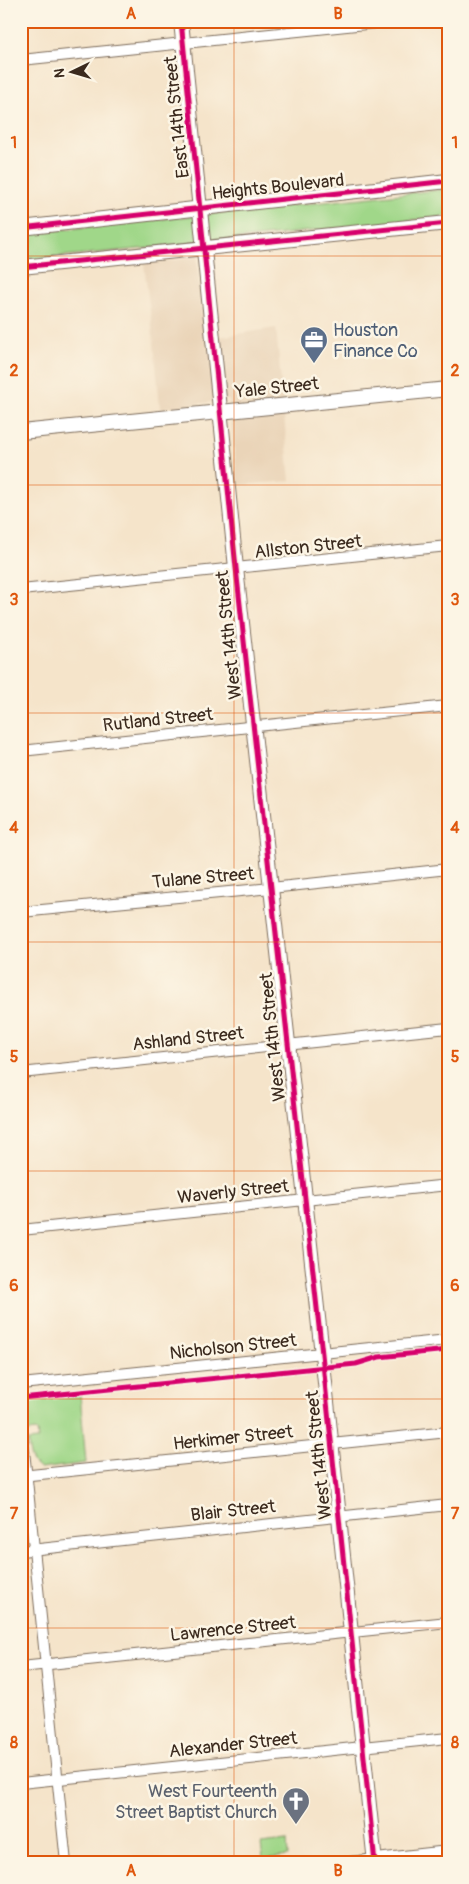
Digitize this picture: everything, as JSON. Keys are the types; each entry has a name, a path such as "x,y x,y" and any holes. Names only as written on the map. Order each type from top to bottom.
{"street":[{"name":"East 14th Street","path":"181,21 201,209"},
{"path":"21,60 396,21"},
{"name":"Heights Boulevard","path":"21,228 448,181"},
{"name":"West 14th Street","path":"201,209 236,568 322,1354 374,1861"},
{"path":"21,267 448,223"},
{"name":"Yale Street","path":"21,432 448,389"},
{"name":"Allston Street","path":"21,590 448,546"},
{"name":"Rutland Street","path":"21,751 448,706"},
{"name":"Tulane Street","path":"21,912 448,869"},
{"name":"Ashland Street","path":"21,1073 448,1028"},
{"name":"Waverly Street","path":"21,1230 448,1185"},
{"name":"Nicholson Street","path":"21,1384 448,1340"},
{"path":"21,1421 24,1476 34,1549 66,1863"},
{"name":"Herkimer Street","path":"24,1476 448,1432"},
{"name":"Blair Street","path":"21,1551 448,1505"},
{"name":"Lawrence Street","path":"21,1667 448,1622"},
{"name":"Alexander Street","path":"21,1783 448,1738"},
{"path":"340,1863 374,1861 448,1851"}],"shaded area":[{"path":"198,257 205,339 276,328 290,481 238,485 229,400 160,408 144,264"}],"green space":[{"path":"448,189 448,216 192,244 21,260 21,234"},
{"path":"80,1394 86,1463 40,1469 34,1464 30,1453 28,1441 38,1440 37,1431 27,1432 24,1400"},
{"path":"287,1841 288,1856 263,1859 261,1844"}],"cycle path":[{"path":"181,21 236,568 322,1354 375,1863"},
{"path":"21,228 448,181"},
{"path":"21,267 448,223"},
{"path":"21,1398 356,1364 379,1357 448,1350"}],"place":[{"name":"Houston Finance Co","path":"314,364"},
{"name":"West Fourteenth Street Baptist Church","path":"296,1825"}]}
